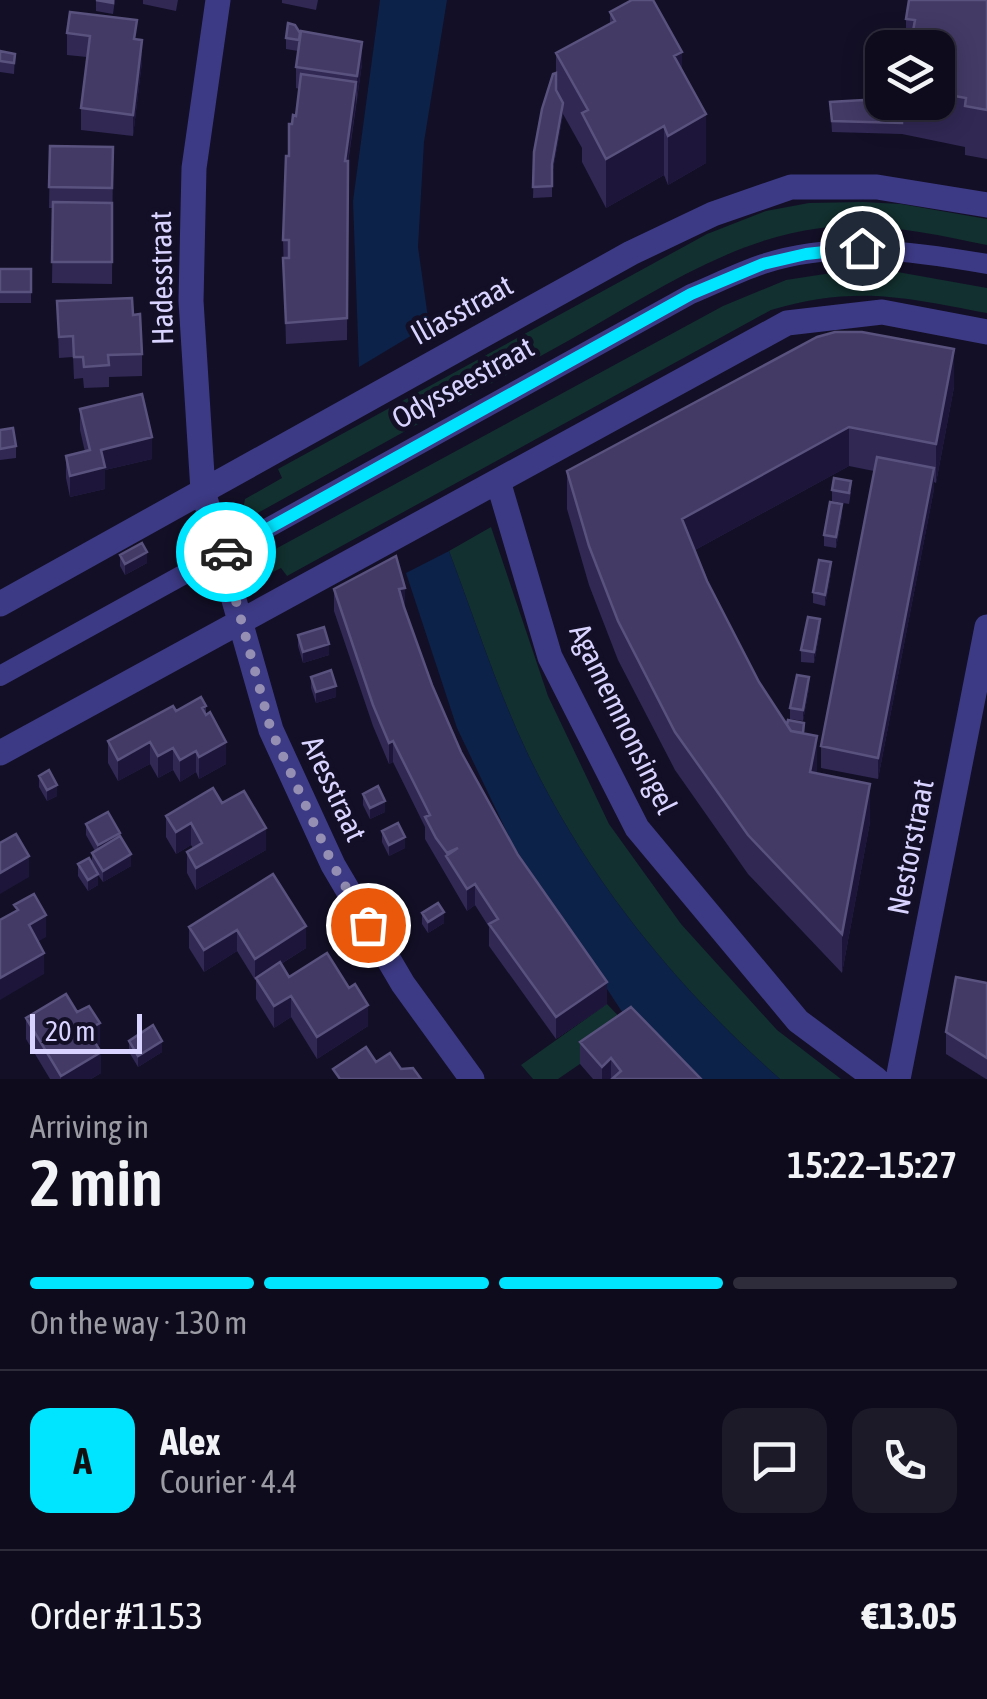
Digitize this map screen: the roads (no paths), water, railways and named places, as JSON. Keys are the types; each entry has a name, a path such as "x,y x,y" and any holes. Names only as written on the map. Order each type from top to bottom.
{"street":[{"name":"Hadesstraat","path":"218,0 194,168 192,301 203,491 223,553"},
{"name":"Iliasstraat","path":"0,604 631,253 712,214 791,186 877,186 987,205"},
{"path":"0,753 787,323 882,312 987,332"},
{"name":"Agamemnonsingel","path":"498,481 550,657 638,828 798,1021 876,1079"},
{"name":"Aresstraat","path":"223,553 271,730 333,865 403,984 472,1079"},
{"name":"Nestorstraat","path":"898,1079 979,711 987,627"}],"lane":[{"name":"Odysseestraat","path":"0,676 691,294 763,264 806,254 887,248 987,264"}],"water":[{"path":"380,0 447,0 424,142 418,247 429,325 359,367 353,201"},
{"path":"449,551 515,726 576,842 669,968 780,1079 686,1079 628,1021 513,845 457,728 406,573"}]}
